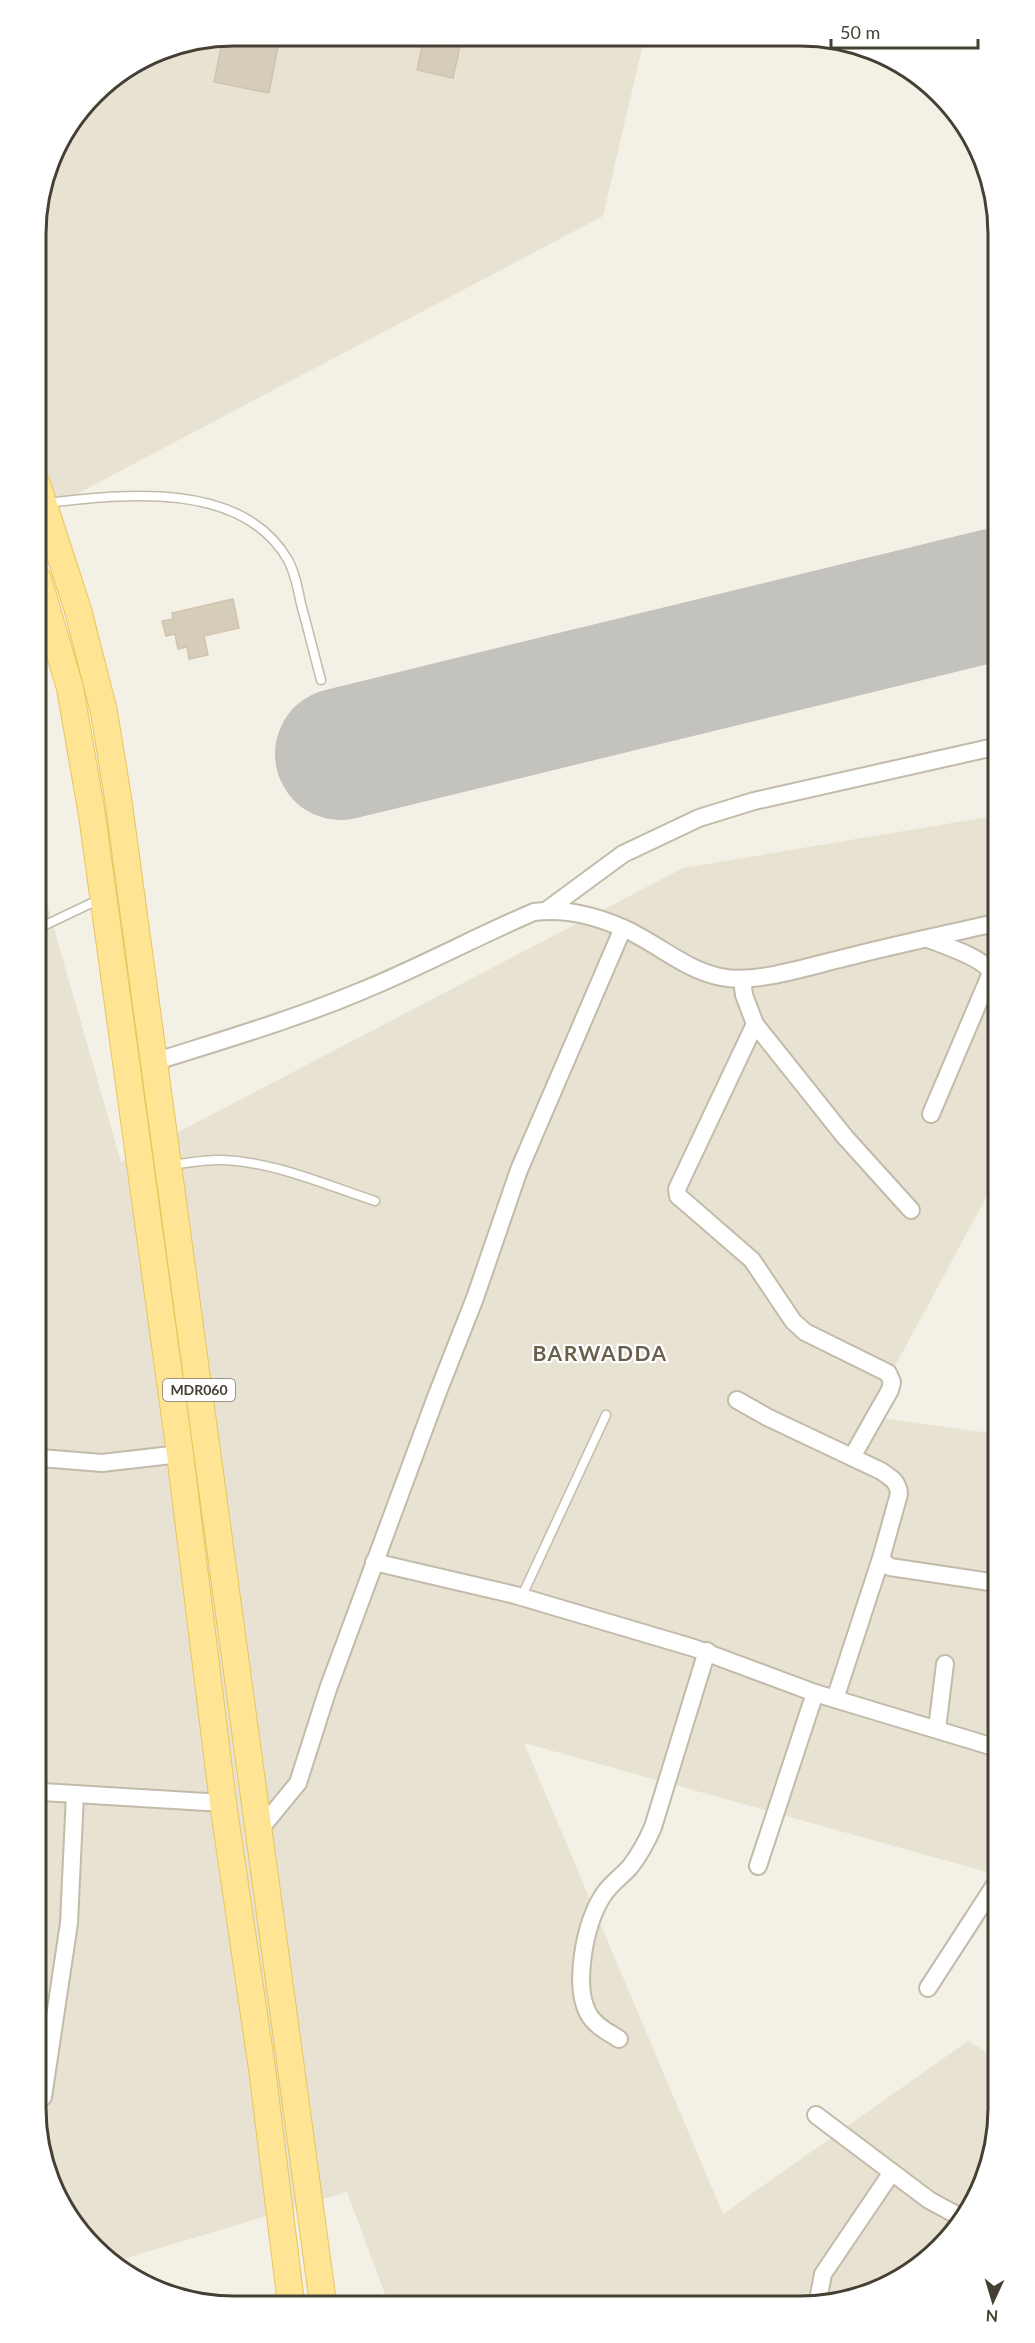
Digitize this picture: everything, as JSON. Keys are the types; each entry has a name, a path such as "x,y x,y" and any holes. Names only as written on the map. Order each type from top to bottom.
{"main road":[{"name":"MDR060","path":"47,519 78,610 104,712 118,798 117,896 180,1454 223,1803 262,2068 290,2296"},
{"name":"MDR060","path":"47,610 70,688 154,1062 257,1833 293,2072 321,2296"}],"street":[{"path":"547,910 623,854 699,818 754,801 988,748"},
{"path":"154,1062 289,1019 356,994 534,912 547,910 574,912 623,928 688,966 721,977 742,979 779,973 988,925"},
{"path":"257,1833 298,1783 328,1689 475,1298 519,1170 623,928"},
{"path":"928,939 988,966"},
{"path":"742,979 744,995 755,1024 845,1137 911,1210"},
{"path":"931,1114 988,980"},
{"path":"755,1024 677,1189 678,1196 752,1260 793,1321 805,1332 888,1373 892,1382 890,1390 852,1457"},
{"path":"737,1400 767,1417 881,1471 899,1486 899,1494 882,1555 835,1699"},
{"path":"47,1459 102,1463 180,1454"},
{"path":"882,1555 882,1561 890,1567 988,1582"},
{"path":"374,1562 521,1598 707,1651 815,1693 988,1745"},
{"path":"619,2039 589,2015 582,2000 582,1959 590,1926 601,1898 643,1849 653,1827 707,1651"},
{"path":"937,1729 945,1664"},
{"path":"758,1866 815,1693"},
{"path":"47,1792 223,1803"},
{"path":"47,2052 69,1923 75,1794"},
{"path":"928,1988 988,1895"},
{"path":"816,2115 929,2199 955,2214"},
{"path":"819,2295 823,2274 892,2172"}],"lane":[{"path":"47,498 184,498 218,506 247,520 274,542 292,568 321,680"},
{"path":"47,925 117,896"},
{"path":"168,1165 220,1160 243,1161 267,1166 375,1201"},
{"path":"521,1598 606,1415"}],"shaded area":[{"path":"642,47 603,216 47,510 47,223 53,186 66,152 85,120 120,85 141,72 174,56 210,48"},
{"path":"988,817 988,1194 868,1416 988,1433 988,1872 524,1743 723,2214 968,2041 988,2053 988,2120 979,2169 950,2223 924,2250 905,2265 861,2287 825,2295 386,2296 347,2192 123,2259 85,2223 72,2202 53,2157 48,2133 47,904 121,1162 683,868"}],"building":[{"path":"278,47 269,93 214,82 221,48"},
{"path":"422,47 460,47 453,78 417,70"},
{"path":"233,599 239,628 204,636 208,655 189,659 187,647 178,649 175,634 166,636 162,621 173,619 172,613"}],"runway":[{"path":"341,754 988,596"}],"district":[{"name":"BARWADDA","path":"600,1354"}]}
